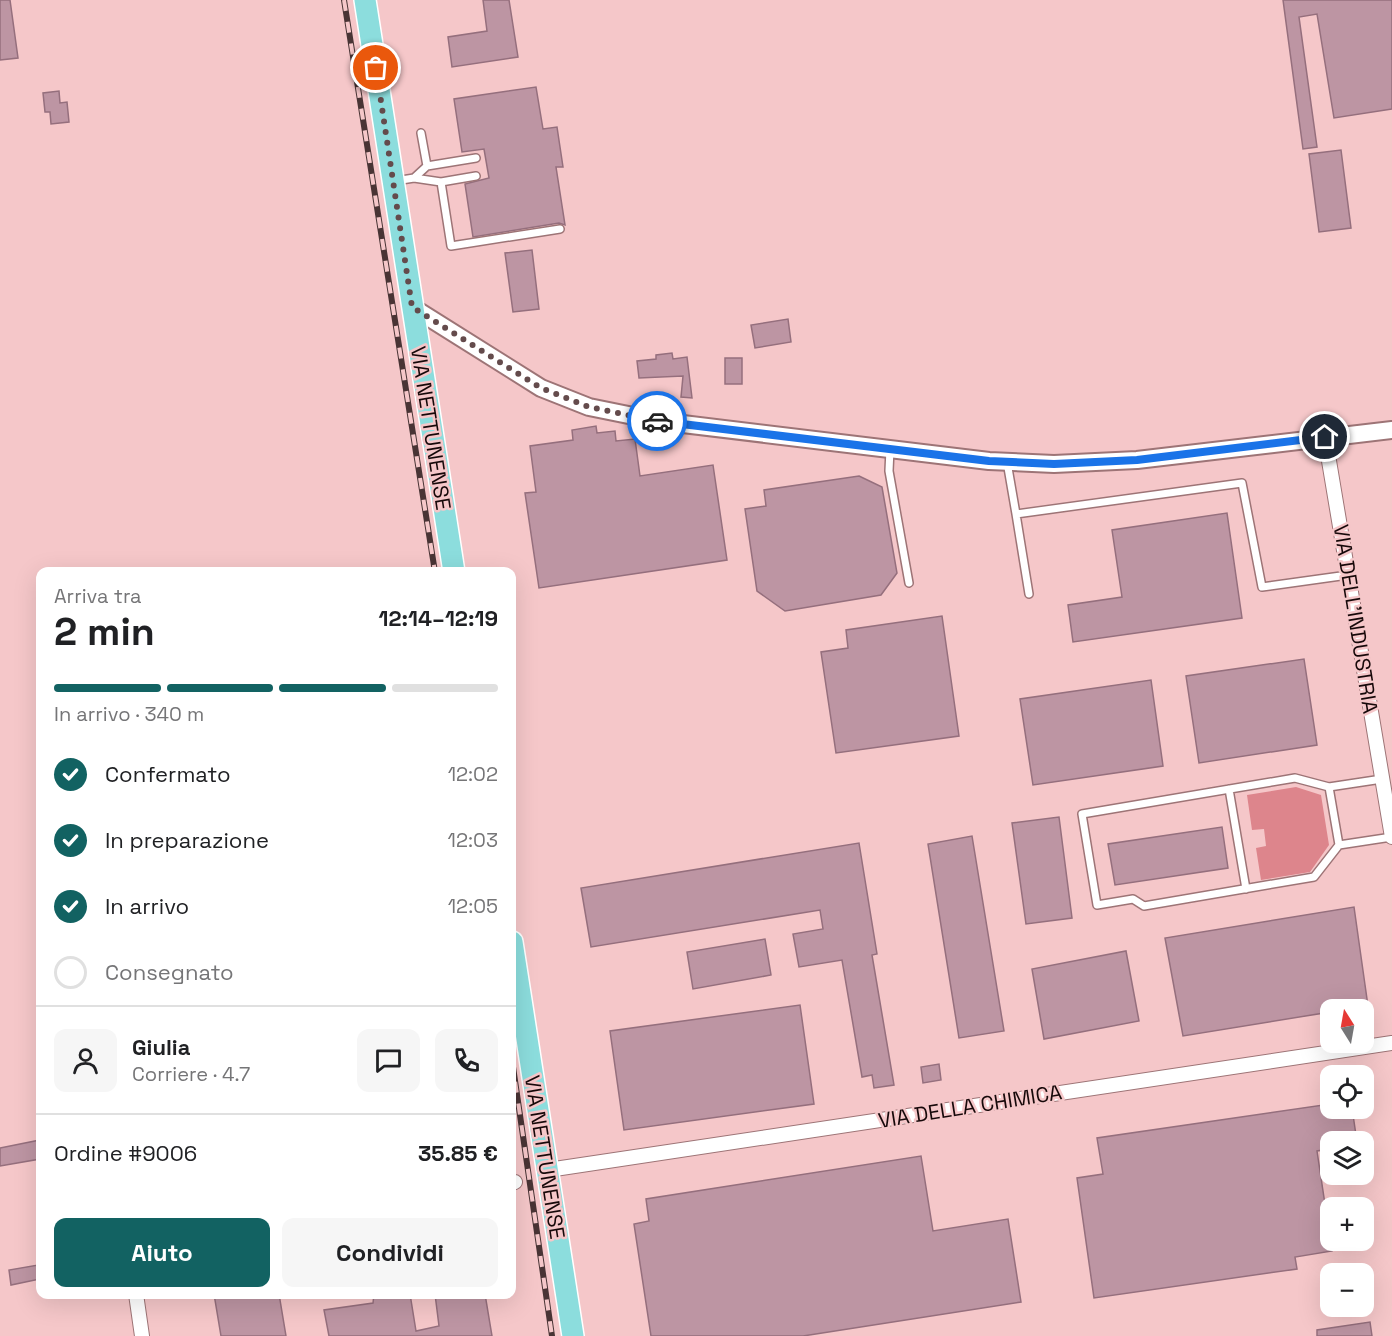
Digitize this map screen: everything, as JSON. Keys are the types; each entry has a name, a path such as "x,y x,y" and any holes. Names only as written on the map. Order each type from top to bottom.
{"main road":[{"name":"VIA NETTUNENSE","path":"365,0 453,567"},
{"name":"VIA NETTUNENSE","path":"516,967 573,1336"}],"street":[{"path":"412,307 528,381 589,407 658,422 1007,462 1076,464 1137,460 1392,430"},
{"name":"VIA DELL'INDUSTRIA","path":"1325,437 1392,837"},
{"name":"VIA DELLA CHIMICA","path":"548,1170 1392,1043"},
{"path":"137,1299 142,1336"}],"lane":[{"path":"422,133 427,166"},
{"path":"414,178 427,166 476,158"},
{"path":"393,181 414,178 441,182 476,176"},
{"path":"441,182 451,246 560,229"},
{"path":"890,449 889,471 909,583"},
{"path":"1007,462 1029,594"},
{"path":"1016,514 1242,483 1262,587 1348,575"},
{"path":"1382,779 1329,787 1295,778 1082,814 1097,905 1133,899 1144,906 1314,877 1339,845 1392,837"},
{"path":"1329,787 1339,845"},
{"path":"1229,789 1246,889"}],"shaded area":[{"path":"1296,787 1321,795 1329,845 1310,872 1261,880 1256,848 1266,846 1264,829 1252,830 1247,795"}],"building":[{"path":"0,0 10,0 18,58 0,60"},
{"path":"483,0 509,0 518,57 452,67 448,37 487,31"},
{"path":"1283,0 1392,0 1392,109 1334,118 1317,14 1299,17 1317,147 1303,149"},
{"path":"536,87 543,129 557,127 563,167 556,167 565,225 559,223 473,237 465,184 489,178 484,149 462,152 454,99"},
{"path":"59,91 60,103 67,102 69,122 51,124 50,112 45,112 43,93"},
{"path":"1341,150 1351,228 1319,232 1309,154"},
{"path":"532,250 539,309 513,312 505,253"},
{"path":"788,319 791,342 755,348 751,325"},
{"path":"672,353 673,359 687,357 692,398 681,397 683,376 639,378 637,361 656,359 656,355"},
{"path":"725,358 742,358 742,384 725,384"},
{"path":"596,426 597,433 615,431 616,441 635,439 640,476 713,465 727,560 539,588 525,493 536,492 530,446 573,440 572,430"},
{"path":"859,476 882,487 897,573 881,595 785,611 757,591 745,509 766,506 764,490"},
{"path":"1227,513 1242,618 1073,642 1068,605 1122,597 1112,530"},
{"path":"942,616 959,736 836,753 821,652 848,648 846,630"},
{"path":"1304,659 1317,745 1199,763 1186,676"},
{"path":"1151,680 1163,766 1033,785 1020,699"},
{"path":"1059,817 1072,918 1026,924 1012,823"},
{"path":"1222,827 1228,868 1115,885 1108,844"},
{"path":"972,836 1004,1031 959,1038 928,844"},
{"path":"859,843 877,954 872,955 894,1085 874,1088 872,1075 862,1077 842,960 799,967 793,934 823,929 820,910 591,947 581,888"},
{"path":"1354,907 1367,999 1320,999 1320,1014 1183,1036 1165,938"},
{"path":"765,939 771,975 693,989 687,952"},
{"path":"1126,951 1139,1021 1044,1039 1032,969"},
{"path":"800,1005 814,1104 624,1130 610,1031"},
{"path":"939,1064 941,1080 923,1083 921,1067"},
{"path":"1320,1105 1320,1119 1354,1119 1355,1131 1320,1131 1320,1151 1317,1151 1320,1185 1322,1185 1324,1197 1320,1197 1320,1251 1332,1251 1295,1257 1297,1269 1094,1298 1077,1178 1103,1174 1097,1138"},
{"path":"36,1141 36,1160 0,1166 0,1148"},
{"path":"921,1156 933,1231 1008,1219 1021,1302 803,1336 651,1336 634,1224 649,1221 646,1199"},
{"path":"36,1265 36,1280 11,1285 9,1270"},
{"path":"215,1299 280,1299 286,1336 221,1336"},
{"path":"373,1299 411,1299 416,1331 439,1326 436,1299 486,1299 492,1336 329,1336 324,1310 373,1303"},
{"path":"1370,1322 1372,1336 1317,1336 1317,1330"}],"railway":[{"path":"344,0 434,567"},
{"path":"516,1088 552,1336"}],"way so far":[{"path":"376,68 412,307 541,388 589,407 657,421"}],"route":[{"path":"657,421 989,461 1054,464 1137,460 1325,437"}]}
